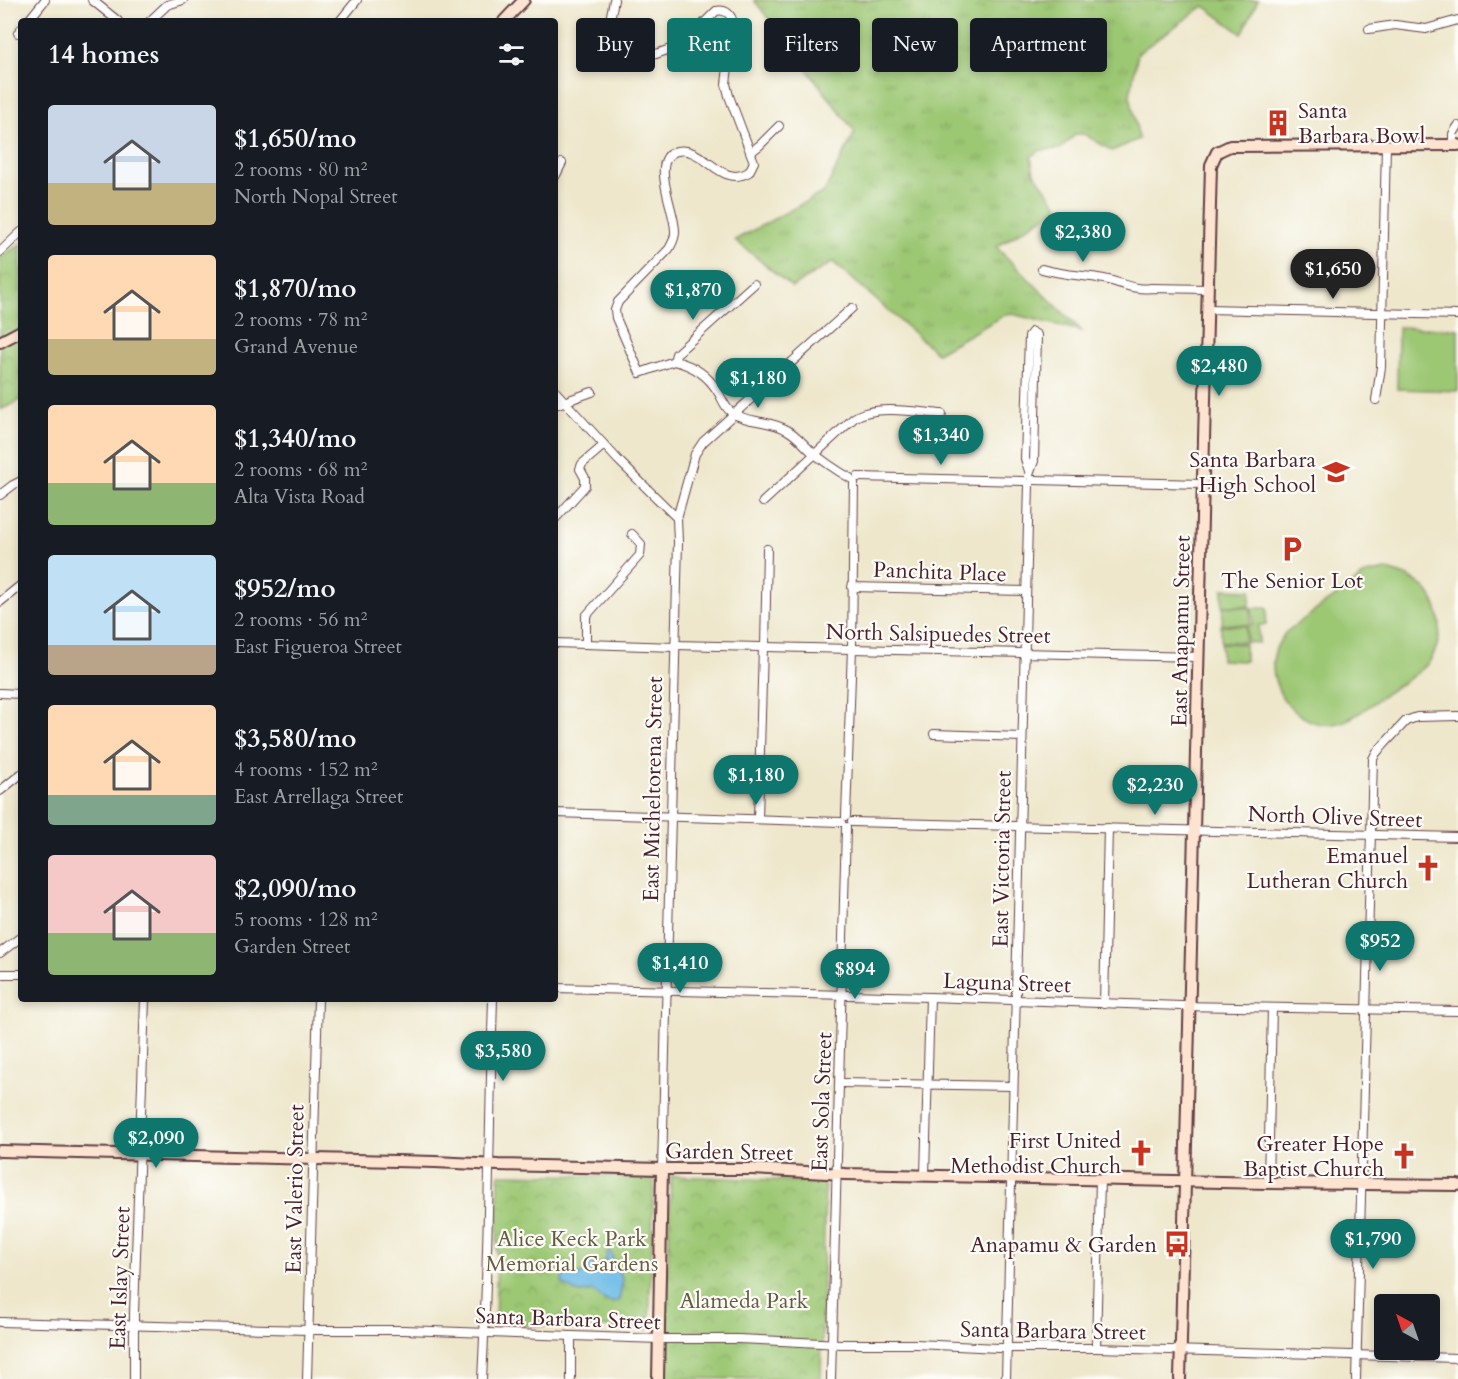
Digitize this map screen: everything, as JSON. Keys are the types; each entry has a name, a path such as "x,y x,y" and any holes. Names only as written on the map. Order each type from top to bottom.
{"street":[{"path":"30,18 45,0"},
{"path":"92,0 114,18"},
{"path":"153,18 167,5 183,0"},
{"path":"342,18 357,0"},
{"path":"505,18 515,0"},
{"path":"506,18 524,0"},
{"path":"614,0 605,45 609,55 619,60 656,54 673,48 690,37 716,10 724,11 731,16 733,24 726,84 751,152 753,166 742,176 733,176 720,172 687,151 676,152 664,162 664,175 675,227 673,241 669,249 621,299 615,310 616,318 640,374 674,361 687,364 716,387 726,407 734,414 754,422 777,425 786,429 796,435 815,454 854,479 1029,478 1203,484"},
{"path":"1369,29 1395,25 1426,29 1458,20"},
{"path":"751,152 760,146 778,126"},
{"path":"1376,400 1382,367 1386,145 1456,145 1454,134 1458,126"},
{"name":"East Anapamu Street","path":"1180,1379 1211,165 1215,154 1220,149 1230,146 1386,145"},
{"path":"558,171 562,163"},
{"path":"0,252 18,235"},
{"path":"10,244 18,240"},
{"path":"1042,269 1058,274 1106,279 1143,290 1151,288 1208,289"},
{"path":"674,361 676,354 754,284"},
{"name":"East Micheltorena Street","path":"658,1379 677,518 695,454 703,442 852,308"},
{"path":"1208,309 1458,315"},
{"name":"East Victoria Street","path":"1006,1379 1029,478 1026,448 1029,336 1032,332 1037,335 1034,461 1029,478"},
{"path":"0,342 18,333"},
{"path":"558,404 592,392"},
{"path":"558,394 604,445 677,518"},
{"path":"763,502 854,418 867,412 942,414"},
{"path":"558,516 585,486 585,478 580,469 582,464 604,445"},
{"name":"East Sola Street","path":"831,1379 852,648 854,479"},
{"path":"0,495 18,482"},
{"path":"586,644 586,616 640,555 641,544 632,534"},
{"path":"758,819 767,549"},
{"path":"0,602 18,587"},
{"name":"Panchita Place","path":"852,587 1026,591"},
{"name":"North Salsipuedes Street","path":"558,643 1199,657"},
{"path":"0,693 18,694"},
{"path":"1356,1379 1369,835 1373,759 1406,721 1417,717 1458,716"},
{"path":"934,734 1022,737"},
{"path":"0,791 18,776"},
{"name":"North Olive Street","path":"558,813 1458,837"},
{"path":"1104,1004 1108,828"},
{"path":"0,953 18,939"},
{"path":"0,974 18,974"},
{"name":"Laguna Street","path":"558,988 930,997 1104,1004 1458,1011"},
{"path":"925,1175 930,997"},
{"name":"East Islay Street","path":"134,1379 145,1002"},
{"name":"East Valerio Street","path":"307,1379 318,1002"},
{"path":"482,1379 488,1248 493,1002"},
{"path":"1268,1183 1272,1008"},
{"path":"840,1083 1013,1086"},
{"name":"Garden Street","path":"0,1151 662,1169 752,1169 1268,1183 1458,1185"},
{"path":"1096,1348 1100,1179"},
{"name":"Santa Barbara Street","path":"0,1322 309,1330 404,1330 659,1339 738,1339 1007,1348 1096,1348 1458,1358"},
{"path":"571,1336 571,1379"}],"green space":[{"path":"754,0 1258,0 1242,34 1204,6 1138,53 1130,95 1139,139 1112,151 1084,134 1076,134 1060,149 1041,150 1031,157 1034,173 1059,207 996,247 1082,331 1008,313 937,353 833,262 792,287 735,240 824,192 855,132 809,72 860,72 860,18 768,18"},
{"path":"18,246 18,401 0,410 0,257"},
{"path":"1398,327 1458,329 1458,391 1397,389"},
{"path":"1386,570 1408,577 1428,593 1438,614 1440,626 1435,651 1429,662 1415,675 1348,720 1326,725 1309,720 1294,711 1279,691 1273,667 1277,646 1286,632 1366,574"},
{"path":"1223,589 1251,590 1250,606 1222,606"},
{"path":"1223,606 1251,608 1250,625 1253,625 1252,608 1267,608 1266,625 1259,625 1259,643 1247,642 1247,625 1249,625 1222,624"},
{"path":"1221,625 1246,626 1245,642 1221,642"},
{"path":"1221,643 1245,644 1245,661 1221,660"},
{"name":"Alice Keck Park Memorial Gardens","path":"499,1174 654,1177 649,1329 495,1324"},
{"name":"Alameda Park","path":"671,1176 822,1182 825,1187 821,1379 664,1379"}],"water":[{"path":"610,1251 623,1280 619,1300 608,1302 593,1291 581,1293 562,1283 563,1275 579,1275 589,1261 599,1266 606,1260 607,1252"}],"place":[{"name":"Santa Barbara Bowl","path":"1278,123"},
{"name":"Santa Barbara High School","path":"1336,472"},
{"name":"The Senior Lot","path":"1292,549"},
{"name":"Emanuel Lutheran Church","path":"1428,868"},
{"name":"First United Methodist Church","path":"1141,1153"},
{"name":"Greater Hope Baptist Church","path":"1404,1156"},
{"name":"Anapamu & Garden","path":"1177,1244"}]}
